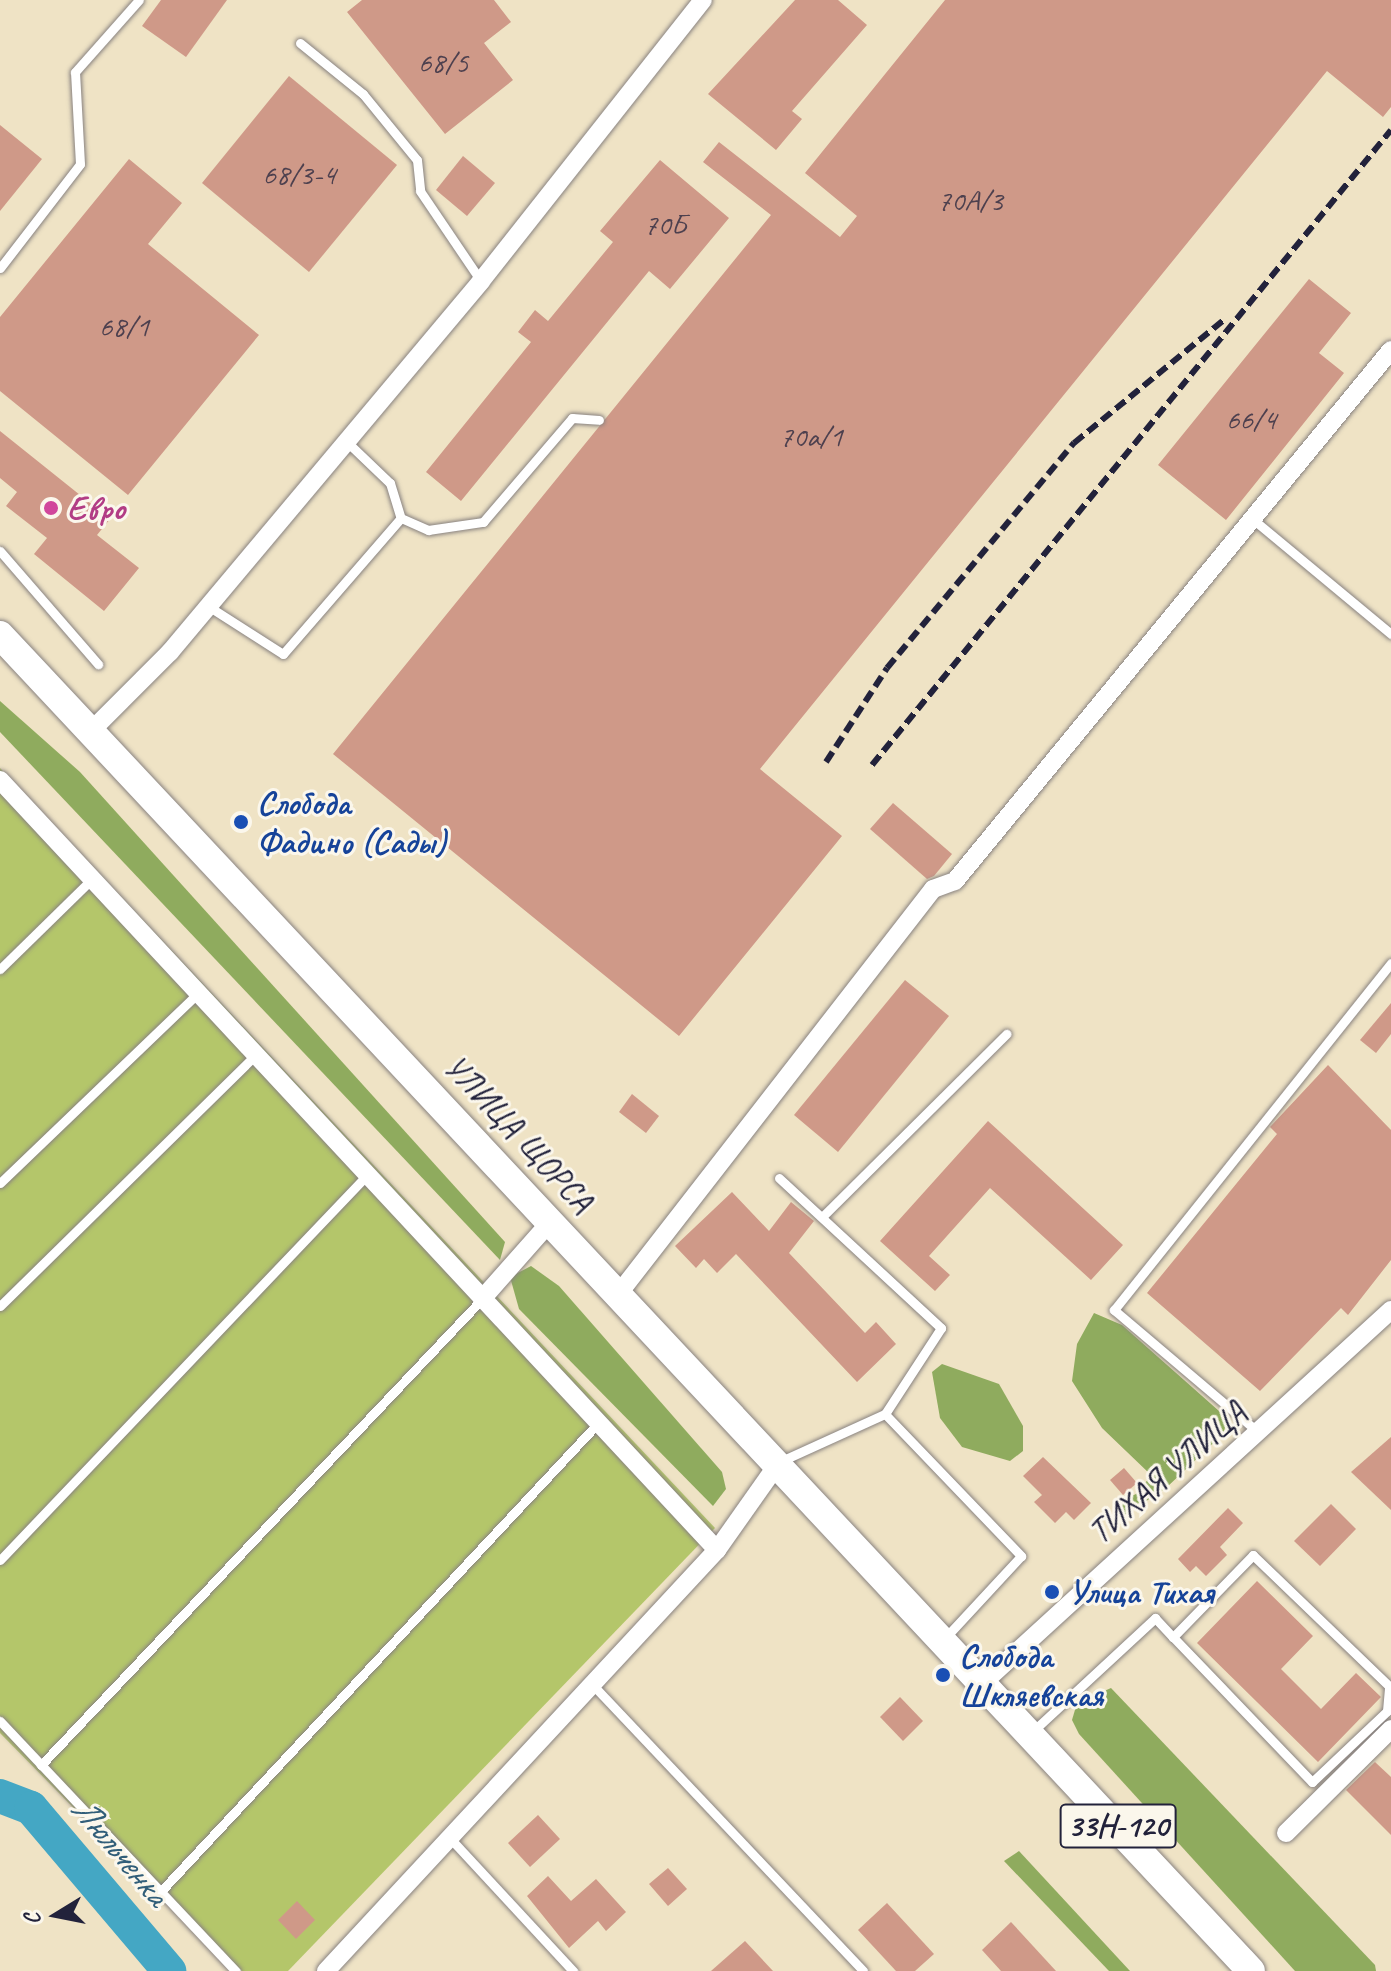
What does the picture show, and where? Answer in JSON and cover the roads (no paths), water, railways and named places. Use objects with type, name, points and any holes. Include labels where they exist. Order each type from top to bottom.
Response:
[{"type":"main road","name":"УЛИЦА ЩОРСА","points":[[0,635],[985,1681]]},
{"type":"main road","name":"33Н-120","points":[[985,1681],[1251,1971]]},
{"type":"street","points":[[91,731],[208,606],[481,281],[703,0]]},
{"type":"street","points":[[620,1292],[933,889],[955,881],[1255,521],[1391,350]]},
{"type":"street","points":[[0,780],[366,1176],[600,1420],[717,1550]]},
{"type":"street","points":[[482,1299],[552,1220]]},
{"type":"street","name":"ТИХАЯ УЛИЦА","points":[[985,1681],[1391,1310]]},
{"type":"street","points":[[326,1971],[717,1550],[779,1462]]},
{"type":"street","points":[[1286,1833],[1391,1729]]},
{"type":"lane","points":[[0,268],[80,164],[75,72],[139,0]]},
{"type":"lane","points":[[300,43],[363,94],[417,160],[420,191],[481,281]]},
{"type":"lane","points":[[346,441],[390,483],[401,518],[428,530],[483,522],[572,418],[599,420]]},
{"type":"lane","points":[[208,606],[283,654],[401,518]]},
{"type":"lane","points":[[1255,521],[1391,634]]},
{"type":"lane","points":[[0,551],[98,664]]},
{"type":"lane","points":[[0,969],[91,880]]},
{"type":"lane","points":[[1259,1433],[1114,1310],[1391,963]]},
{"type":"lane","points":[[0,1183],[197,994]]},
{"type":"lane","points":[[822,1217],[1006,1034]]},
{"type":"lane","points":[[2,1301],[255,1055]]},
{"type":"lane","points":[[0,1560],[366,1176]]},
{"type":"lane","points":[[779,1178],[941,1328],[885,1414],[779,1462]]},
{"type":"lane","points":[[41,1765],[482,1299]]},
{"type":"lane","points":[[885,1414],[1021,1556],[945,1638]]},
{"type":"lane","points":[[162,1890],[600,1420]]},
{"type":"lane","points":[[1032,1732],[1155,1618],[1173,1637],[1312,1782],[1387,1711],[1389,1686],[1253,1555],[1173,1637]]},
{"type":"lane","points":[[591,1683],[863,1971]]},
{"type":"lane","points":[[0,1721],[236,1971]]},
{"type":"lane","points":[[449,1837],[573,1971]]},
{"type":"waterway","name":"Люльченка","points":[[0,1796],[31,1808],[169,1971]]},
{"type":"railway","points":[[872,765],[1391,130]]},
{"type":"railway","points":[[826,762],[887,668],[1074,443],[1224,320]]},
{"type":"place","name":"Евро","points":[[51,508]]},
{"type":"place","name":"Слобода Фадино (Сады)","points":[[241,822]]},
{"type":"place","name":"Улица Тихая","points":[[1052,1592]]},
{"type":"place","name":"Слобода Шкляевская","points":[[943,1675]]}]
